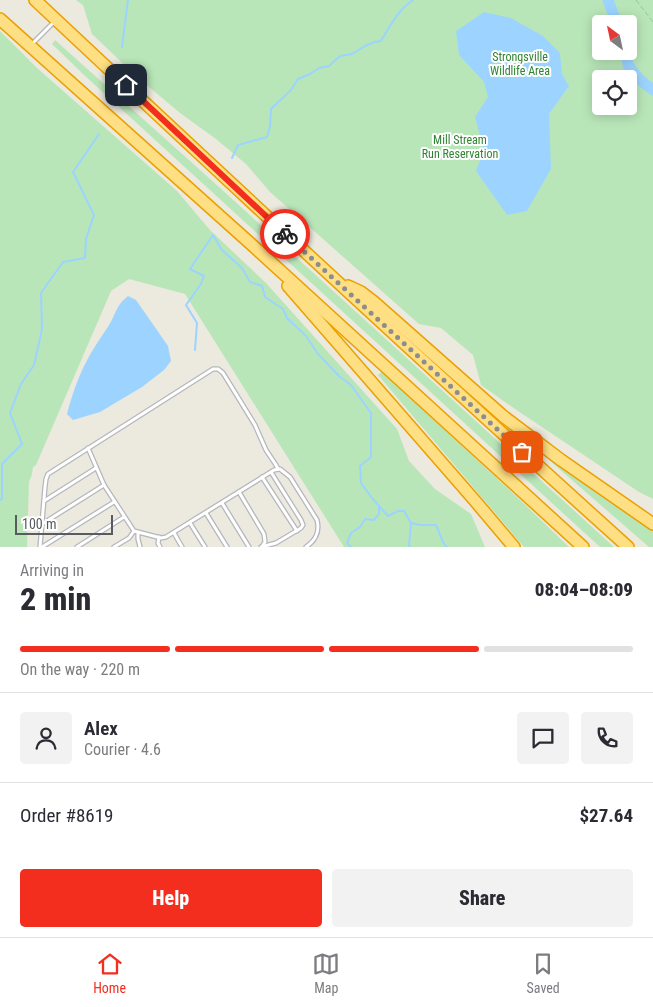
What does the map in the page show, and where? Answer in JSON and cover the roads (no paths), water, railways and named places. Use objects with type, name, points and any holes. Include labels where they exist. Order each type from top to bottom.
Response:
[{"type":"highway","points":[[35,0],[237,190],[628,547]]},
{"type":"highway","points":[[0,20],[251,244],[583,547]]},
{"type":"highway","points":[[251,244],[514,547]]},
{"type":"highway","points":[[336,280],[361,292],[374,302],[503,416],[561,460],[653,524]]},
{"type":"lane","points":[[29,46],[56,20]]},
{"type":"lane","points":[[41,547],[46,479],[48,474],[211,370],[216,369],[223,373],[255,425],[266,450],[278,470]]},
{"type":"lane","points":[[88,448],[104,486],[134,531],[159,537],[166,537],[174,533],[270,472],[280,469],[290,477],[317,520],[317,537],[306,547]]},
{"type":"lane","points":[[44,502],[96,468]]},
{"type":"lane","points":[[262,546],[276,543],[301,528],[302,525],[301,520],[270,472]]},
{"type":"lane","points":[[262,477],[297,530]]},
{"type":"lane","points":[[42,524],[104,486]]},
{"type":"lane","points":[[238,492],[264,534],[262,546]]},
{"type":"lane","points":[[41,547],[114,502]]},
{"type":"lane","points":[[222,503],[249,547]]},
{"type":"lane","points":[[206,513],[227,547]]},
{"type":"lane","points":[[77,547],[124,517]]},
{"type":"lane","points":[[190,523],[205,547]]},
{"type":"lane","points":[[114,547],[128,538],[134,531]]},
{"type":"lane","points":[[138,533],[140,547]]},
{"type":"lane","points":[[174,533],[182,547]]},
{"type":"lane","points":[[159,537],[158,543],[160,547]]},
{"type":"water","points":[[484,12],[511,18],[543,36],[560,53],[562,74],[569,86],[549,114],[551,169],[527,211],[507,215],[476,171],[484,150],[475,117],[488,97],[484,82],[459,55],[456,31]]},
{"type":"water","points":[[128,296],[136,300],[168,346],[171,361],[164,370],[142,387],[100,412],[73,420],[67,414],[82,370],[119,306]]},
{"type":"waterway","points":[[122,47],[128,0]]},
{"type":"waterway","points":[[232,158],[238,145],[267,137],[270,127],[271,109],[291,90],[298,79],[319,68],[329,66],[340,56],[352,54],[365,46],[381,41],[399,13],[413,0]]},
{"type":"waterway","points":[[608,0],[614,15]]},
{"type":"waterway","points":[[627,60],[628,65],[639,79],[653,90]]},
{"type":"waterway","points":[[0,500],[2,499],[2,464],[22,444],[10,413],[21,384],[34,365],[42,329],[41,293],[63,262],[85,258],[86,239],[94,215],[73,172],[99,134]]},
{"type":"waterway","points":[[195,350],[197,323],[186,305],[201,284],[204,276],[190,269],[213,235],[222,250],[242,268],[250,282],[262,286],[265,297],[283,309],[287,318],[306,336],[318,354],[340,377],[351,385],[371,413],[371,457],[360,466],[361,483],[372,498],[388,516],[398,511],[404,511],[411,523],[436,525],[447,547]]},
{"type":"waterway","points":[[351,547],[347,543],[351,533],[360,527],[365,519],[374,520],[379,514],[379,507]]},
{"type":"waterway","points":[[410,547],[411,523]]},
{"type":"park label","name":"Strongsville Wildlife Area","points":[[520,64]]},
{"type":"park label","name":"Mill Stream Run Reservation","points":[[460,147]]}]
